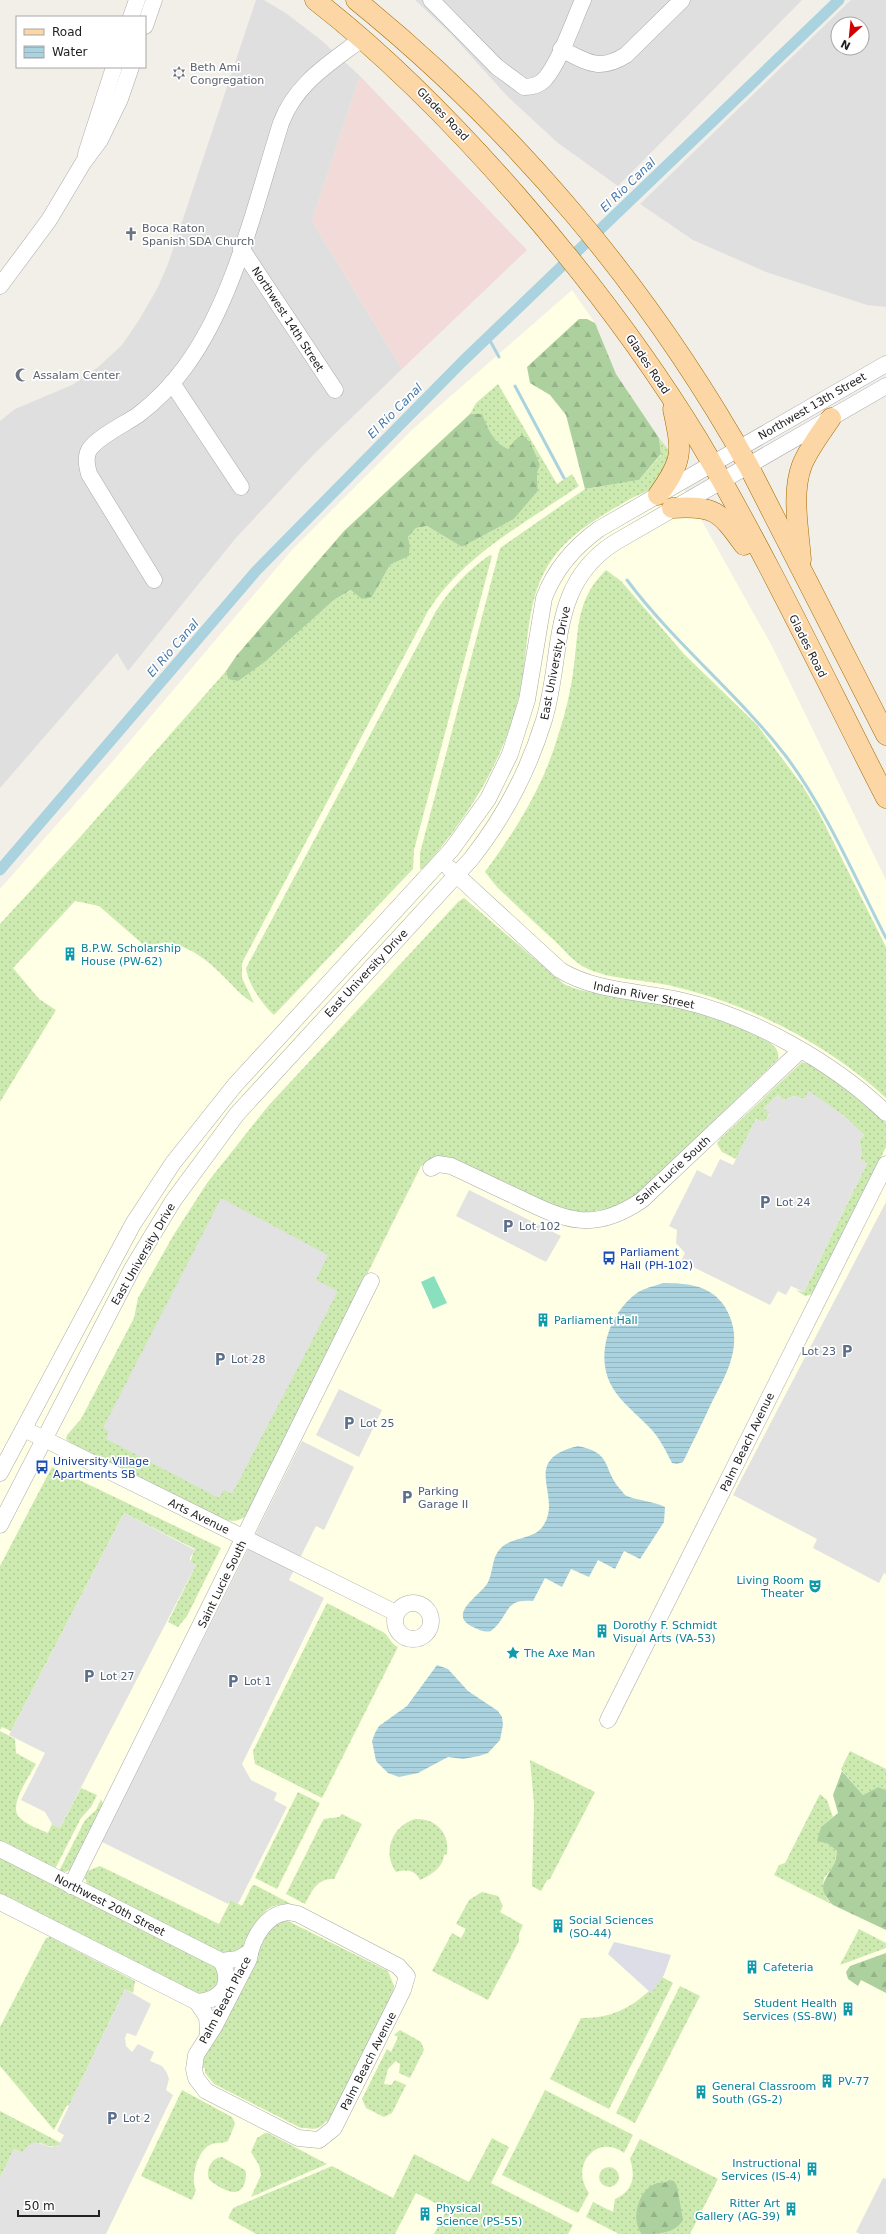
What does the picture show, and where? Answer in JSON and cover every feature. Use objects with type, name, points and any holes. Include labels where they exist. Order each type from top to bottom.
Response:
[{"type":"main road","name":"Glades Road","points":[[315,0],[363,38],[409,80],[474,147],[546,229],[600,295],[670,396],[711,464],[878,774],[886,798]]},
{"type":"main road","points":[[356,0],[428,62],[494,126],[568,207],[623,275],[685,364],[739,449],[886,735]]},
{"type":"main road","points":[[658,495],[675,470],[680,450],[670,396]]},
{"type":"main road","points":[[802,570],[796,500],[798,481],[802,465],[831,418]]},
{"type":"main road","points":[[672,508],[704,508],[722,517],[732,527],[784,598]]},
{"type":"street","points":[[131,16],[137,0]]},
{"type":"street","points":[[146,23],[154,0]]},
{"type":"street","points":[[431,0],[497,67],[515,82],[524,87],[534,87],[543,81],[561,49],[583,0]]},
{"type":"street","points":[[561,49],[590,64],[602,66],[616,62],[626,55],[682,0]]},
{"type":"street","points":[[154,580],[89,474],[86,462],[89,451],[96,442],[140,413],[172,383],[197,350],[221,306],[281,123],[291,102],[314,75],[363,38]]},
{"type":"street","points":[[83,163],[114,68]]},
{"type":"street","points":[[1,282],[49,220],[83,163],[100,140],[109,125],[131,68]]},
{"type":"street","name":"Northwest 14th Street","points":[[241,248],[335,390]]},
{"type":"street","name":"Northwest 13th Street","points":[[739,449],[886,364]]},
{"type":"street","points":[[172,383],[241,487]]},
{"type":"street","name":"Northwest 13th Street","points":[[749,467],[886,386]]},
{"type":"street","name":"East University Drive","points":[[0,1473],[133,1224],[173,1163],[235,1085],[442,862],[472,823],[488,799],[510,754],[527,700],[541,610],[549,583],[569,555],[581,542],[658,495],[739,449]]},
{"type":"street","name":"East University Drive","points":[[0,1525],[132,1269],[150,1237],[195,1170],[257,1092],[457,875],[493,831],[509,806],[531,757],[551,695],[562,618],[576,580],[586,565],[599,552],[672,508],[749,467]]},
{"type":"street","name":"Indian River Street","points":[[442,862],[560,970],[573,978],[597,986],[684,1001],[721,1013],[760,1029],[801,1050],[845,1078],[886,1113]]},
{"type":"street","name":"Saint Lucie South","points":[[431,1168],[438,1164],[452,1166],[562,1217],[583,1221],[613,1216],[642,1200],[801,1050]]},
{"type":"street","name":"Palm Beach Avenue","points":[[608,1720],[886,1164]]},
{"type":"street","name":"Saint Lucie South","points":[[71,1886],[371,1281]]},
{"type":"street","name":"Arts Avenue","points":[[24,1429],[396,1613]]},
{"type":"street","name":"Northwest 20th Street","points":[[0,1849],[221,1961]]},
{"type":"street","points":[[0,1902],[197,2002],[206,2017],[208,2033]]},
{"type":"street","name":"Palm Beach Place","points":[[319,2140],[298,2138],[206,2091],[200,2085],[194,2069],[196,2055],[208,2033],[214,2027],[246,1966],[250,1952],[264,1923],[278,1913],[288,1912],[298,1914],[398,1966],[407,1976]]},
{"type":"street","points":[[197,2002],[215,1999],[223,1989],[226,1983],[226,1969],[221,1961],[238,1960],[250,1952]]},
{"type":"street","name":"Palm Beach Avenue","points":[[319,2140],[331,2133],[334,2128],[403,1990],[407,1976]]},
{"type":"shaded area","points":[[256,0],[264,0],[287,14],[321,40],[360,76],[312,221],[402,369],[314,454],[235,539],[128,671],[117,653],[0,788],[0,421],[15,409],[72,385],[97,368],[122,345],[139,320],[157,289],[168,264]]},
{"type":"shaded area","points":[[415,0],[802,0],[618,186],[558,143],[507,96],[452,35]]},
{"type":"shaded area","points":[[851,0],[886,0],[886,307],[867,305],[766,272],[693,240],[640,204],[830,20],[830,56],[870,56],[870,16],[834,16]]},
{"type":"shaded area","points":[[360,76],[527,250],[402,369],[312,221]]},
{"type":"shaded area","points":[[572,290],[595,323],[616,374],[659,438],[668,460],[773,648],[886,880],[886,2234],[0,2234],[0,889],[119,754],[291,551],[413,429]]},
{"type":"shaded area","name":"Lot 24","points":[[809,1091],[843,1115],[864,1135],[859,1140],[862,1152],[860,1159],[867,1163],[804,1292],[791,1286],[786,1295],[778,1291],[770,1305],[681,1261],[685,1253],[676,1243],[677,1230],[669,1226],[697,1170],[711,1177],[720,1159],[733,1165],[756,1119],[764,1122],[770,1114],[764,1108],[778,1095],[783,1100],[794,1096],[805,1099]]},
{"type":"shaded area","name":"Lot 102","points":[[469,1190],[561,1236],[546,1262],[456,1216]]},
{"type":"shaded area","name":"Lot 28","points":[[221,1198],[328,1255],[316,1280],[338,1291],[232,1494],[224,1490],[219,1498],[106,1439],[109,1431],[103,1428]]},
{"type":"shaded area","name":"Lot 23","points":[[886,1202],[886,1574],[884,1573],[879,1583],[813,1548],[817,1539],[733,1495]]},
{"type":"shaded area","name":"Lot 25","points":[[339,1389],[382,1410],[359,1457],[316,1435]]},
{"type":"shaded area","name":"Lot 1","points":[[302,1441],[354,1467],[324,1530],[316,1526],[289,1580],[324,1598],[242,1764],[251,1780],[277,1793],[274,1800],[287,1807],[238,1904],[231,1900],[228,1904],[102,1842]]},
{"type":"shaded area","name":"Lot 27","points":[[124,1513],[195,1550],[190,1558],[190,1562],[196,1565],[60,1828],[52,1824],[45,1812],[21,1800],[45,1753],[9,1735]]},
{"type":"shaded area","points":[[614,1942],[671,1955],[664,1975],[651,1993],[608,1954]]},
{"type":"shaded area","name":"Lot 2","points":[[125,1989],[151,2004],[136,2036],[127,2033],[125,2038],[126,2046],[132,2052],[138,2044],[154,2052],[150,2061],[162,2066],[167,2073],[169,2079],[166,2090],[173,2095],[106,2234],[0,2234],[0,2178],[14,2149],[22,2153],[27,2146],[35,2142],[51,2147],[59,2145],[64,2135],[57,2131]]},
{"type":"shaded area","points":[[883,2178],[886,2179],[886,2234],[860,2234],[856,2232]]},
{"type":"green space","points":[[579,319],[587,319],[595,323],[616,374],[659,438],[661,454],[639,480],[585,489],[566,415],[550,395],[530,383],[527,367]]},
{"type":"green space","points":[[498,384],[557,484],[572,474],[579,486],[517,527],[477,557],[459,573],[428,611],[242,963],[242,978],[254,1003],[247,999],[209,963],[194,952],[169,943],[145,946],[99,906],[75,901],[13,968],[39,999],[56,1010],[0,1102],[0,924],[81,836],[226,671],[228,679],[266,661],[334,600],[352,590],[372,597],[390,565],[409,556],[410,545],[408,537],[416,528],[427,526],[462,547],[514,519],[538,491],[537,473],[540,465],[514,441],[508,449],[498,443],[486,425],[482,415],[470,414],[476,403]]},
{"type":"green space","points":[[470,414],[482,414],[495,439],[498,443],[508,449],[514,441],[522,435],[530,442],[540,465],[537,473],[538,491],[514,519],[462,547],[427,526],[416,528],[408,537],[410,545],[409,556],[390,565],[372,597],[362,599],[351,590],[334,600],[266,661],[238,681],[228,679],[226,671],[237,655],[344,531]]},
{"type":"green space","points":[[659,438],[673,455],[656,484],[648,491],[630,499],[584,528],[564,545],[547,567],[535,596],[531,612],[520,691],[505,740],[495,764],[470,808],[455,829],[423,869],[420,869],[420,853],[500,548],[585,489],[639,480],[661,455]]},
{"type":"green space","points":[[490,555],[492,556],[414,850],[413,869],[274,1015],[256,993],[247,974],[246,968],[436,611],[460,580]]},
{"type":"green space","points":[[606,570],[621,581],[684,654],[757,725],[802,785],[819,813],[886,947],[886,1098],[864,1079],[815,1044],[761,1016],[733,1004],[676,987],[606,975],[580,965],[497,887],[485,872],[527,809],[544,775],[563,721],[573,675],[578,626],[584,603],[596,581]]},
{"type":"green space","points":[[464,898],[564,984],[572,988],[590,992],[636,998],[704,1015],[737,1027],[769,1042],[776,1049],[778,1059],[639,1193],[619,1206],[584,1213],[555,1208],[447,1157],[426,1162],[421,1166],[247,1515],[241,1519],[234,1521],[224,1520],[69,1442],[66,1439],[67,1435],[81,1419],[134,1318],[138,1298],[173,1236],[207,1183],[269,1105],[459,901]]},
{"type":"green space","points":[[802,1062],[812,1065],[835,1079],[858,1097],[886,1123],[886,1147],[815,1291],[810,1295],[805,1296],[796,1290],[804,1292],[867,1163],[860,1159],[862,1152],[859,1140],[864,1135],[843,1115],[809,1092],[805,1099],[794,1096],[783,1100],[778,1095],[764,1108],[770,1113],[764,1122],[756,1119],[736,1159],[722,1152],[717,1144],[720,1139]]},
{"type":"green space","points":[[434,1276],[447,1303],[433,1309],[421,1282]]},
{"type":"green space","points":[[52,1467],[221,1548],[187,1616],[178,1627],[168,1622],[196,1565],[190,1562],[195,1549],[124,1513],[11,1731],[2,1727],[0,1730],[0,1566]]},
{"type":"green space","points":[[327,1603],[383,1632],[393,1644],[398,1647],[322,1798],[255,1764],[253,1751]]},
{"type":"green space","points":[[0,1731],[15,1739],[16,1753],[36,1764],[20,1792],[16,1807],[20,1818],[26,1823],[48,1833],[52,1824],[60,1828],[81,1788],[97,1795],[91,1807],[81,1818],[55,1869],[0,1841]]},
{"type":"green space","points":[[850,1751],[886,1769],[886,1790],[878,1787],[863,1795],[841,1769]]},
{"type":"green space","points":[[530,1760],[595,1792],[550,1879],[547,1880],[541,1891],[532,1886],[534,1804]]},
{"type":"green space","points":[[842,1771],[863,1795],[878,1787],[886,1790],[886,1930],[833,1905],[823,1889],[823,1885],[835,1863],[837,1851],[828,1844],[817,1841],[821,1827],[838,1813],[833,1795]]},
{"type":"green space","points":[[298,1792],[320,1803],[277,1889],[255,1878]]},
{"type":"green space","points":[[820,1794],[827,1800],[833,1817],[821,1827],[818,1841],[828,1844],[837,1851],[834,1866],[824,1878],[823,1887],[826,1898],[833,1905],[774,1875],[779,1865],[785,1863]]},
{"type":"green space","points":[[101,1799],[103,1804],[73,1868],[66,1872],[59,1871],[85,1820],[96,1810]]},
{"type":"green space","points":[[342,1814],[362,1824],[334,1879],[328,1879],[319,1883],[305,1904],[286,1894],[324,1819],[339,1817]]},
{"type":"green space","points":[[415,1819],[429,1821],[440,1828],[444,1833],[447,1846],[447,1854],[444,1855],[439,1867],[428,1876],[420,1880],[416,1874],[410,1871],[396,1872],[390,1856],[390,1848],[395,1834],[400,1827]]},
{"type":"green space","points":[[0,1857],[216,1967],[219,1972],[217,1988],[200,1995],[0,1894]]},
{"type":"green space","points":[[100,1866],[219,1924],[231,1900],[242,1906],[252,1886],[255,1885],[297,1907],[283,1905],[272,1907],[265,1912],[260,1919],[247,1944],[238,1951],[225,1955],[87,1884],[85,1878],[87,1871]]},
{"type":"green space","points":[[482,1892],[498,1896],[503,1906],[500,1912],[523,1925],[519,1934],[519,1941],[488,2000],[432,1971],[452,1933],[461,1938],[466,1929],[456,1924],[469,1900]]},
{"type":"green space","points":[[284,1919],[388,1971],[394,1986],[393,1995],[329,2123],[326,2121],[320,2127],[314,2129],[301,2128],[214,2084],[205,2073],[205,2068],[201,2068],[202,2061],[271,1925]]},
{"type":"green space","points":[[859,1929],[886,1943],[886,1948],[840,1965]]},
{"type":"green space","points":[[50,1937],[135,1981],[133,1993],[125,1989],[69,2106],[67,2105],[54,2130],[0,2066],[0,2027],[46,1938]]},
{"type":"green space","points":[[886,1953],[886,1993],[861,1980],[858,1986],[848,1979],[846,1972],[850,1966]]},
{"type":"green space","points":[[662,1977],[673,1983],[609,2109],[550,2079],[581,2018],[609,2015],[626,2008],[649,1991],[651,1993]]},
{"type":"green space","points":[[680,1986],[700,1996],[635,2123],[616,2113]]},
{"type":"green space","points":[[400,2030],[421,2042],[424,2050],[410,2078],[399,2073],[400,2064],[396,2061],[388,2069],[384,2084],[391,2085],[395,2080],[406,2085],[392,2113],[384,2117],[366,2108],[362,2099],[387,2049],[391,2052],[398,2037],[394,2035]]},
{"type":"green space","points":[[182,2090],[232,2117],[235,2124],[228,2141],[212,2144],[205,2148],[201,2153],[194,2173],[194,2185],[196,2190],[192,2200],[141,2176]]},
{"type":"green space","points":[[545,2090],[633,2135],[624,2153],[614,2148],[604,2147],[589,2155],[584,2163],[582,2173],[584,2183],[589,2193],[578,2213],[502,2175]]},
{"type":"green space","points":[[0,2111],[61,2143],[53,2146],[48,2146],[41,2143],[33,2144],[22,2153],[14,2149],[0,2178]]},
{"type":"green space","points":[[265,2133],[268,2133],[327,2164],[251,2197],[261,2175],[259,2165],[251,2152],[257,2138]]},
{"type":"green space","points":[[492,2138],[509,2147],[491,2183],[573,2225],[568,2234],[434,2234],[447,2209],[416,2193],[395,2234],[256,2234],[228,2218],[233,2208],[332,2166],[393,2198],[414,2154],[469,2182]]},
{"type":"green space","points":[[640,2139],[718,2179],[690,2234],[619,2234],[586,2217],[593,2202],[613,2212],[615,2199],[626,2192],[632,2183],[633,2172],[630,2159]]},
{"type":"green space","points":[[222,2157],[245,2170],[246,2177],[243,2187],[237,2192],[231,2192],[224,2189],[209,2179],[208,2171],[210,2165],[215,2159]]},
{"type":"green space","points":[[609,2167],[616,2170],[619,2177],[616,2184],[609,2187],[602,2184],[599,2177],[602,2170]]},
{"type":"green space","points":[[669,2180],[674,2181],[677,2186],[683,2220],[680,2225],[670,2231],[642,2234],[638,2228],[636,2213],[641,2198],[650,2186]]},
{"type":"water","points":[[663,1283],[689,1285],[706,1290],[713,1294],[725,1307],[731,1320],[734,1333],[732,1357],[723,1381],[683,1462],[677,1464],[672,1463],[660,1441],[651,1429],[626,1405],[614,1390],[608,1377],[605,1364],[607,1337],[619,1312],[627,1302],[640,1291]]},
{"type":"water","points":[[578,1446],[589,1449],[602,1457],[614,1481],[623,1493],[636,1499],[656,1503],[665,1507],[664,1522],[640,1559],[624,1551],[615,1569],[598,1560],[589,1577],[571,1569],[562,1587],[545,1578],[533,1601],[516,1602],[508,1609],[491,1631],[483,1631],[471,1626],[465,1621],[463,1616],[464,1610],[487,1584],[498,1552],[511,1541],[534,1534],[543,1526],[548,1515],[549,1503],[546,1470],[550,1460],[560,1452]]},
{"type":"water","points":[[437,1665],[448,1669],[468,1691],[498,1711],[502,1717],[503,1725],[500,1740],[488,1753],[479,1756],[463,1759],[448,1757],[418,1773],[399,1777],[388,1773],[376,1761],[372,1741],[375,1733],[379,1726],[407,1706]]},
{"type":"waterway","name":"El Rio Canal","points":[[0,870],[256,571],[462,362],[839,0]]},
{"type":"waterway","points":[[488,337],[499,357]]},
{"type":"waterway","points":[[515,386],[564,478]]},
{"type":"waterway","points":[[627,580],[645,603],[685,647],[747,710],[785,755],[800,776],[827,821],[886,938]]},
{"type":"place","name":"Beth Ami Congregation","points":[[179,73]]},
{"type":"place","name":"Boca Raton Spanish SDA Church","points":[[131,234]]},
{"type":"place","name":"Assalam Center","points":[[22,375]]},
{"type":"place","name":"B.P.W. Scholarship House (PW-62)","points":[[70,954]]},
{"type":"place","name":"Lot 24","points":[[765,1202]]},
{"type":"place","name":"Lot 102","points":[[508,1226]]},
{"type":"place","name":"Parliament Hall (PH-102)","points":[[609,1258]]},
{"type":"place","name":"Parliament Hall","points":[[543,1320]]},
{"type":"place","name":"Lot 23","points":[[847,1351]]},
{"type":"place","name":"Lot 28","points":[[220,1359]]},
{"type":"place","name":"Lot 25","points":[[349,1423]]},
{"type":"place","name":"University Village Apartments SB","points":[[42,1467]]},
{"type":"place","name":"Parking Garage II","points":[[407,1497]]},
{"type":"place","name":"Living Room Theater","points":[[815,1586]]},
{"type":"place","name":"Dorothy F. Schmidt Visual Arts (VA-53)","points":[[602,1631]]},
{"type":"place","name":"The Axe Man","points":[[513,1653]]},
{"type":"place","name":"Lot 27","points":[[89,1676]]},
{"type":"place","name":"Lot 1","points":[[233,1681]]},
{"type":"place","name":"Social Sciences (SO-44)","points":[[558,1926]]},
{"type":"place","name":"Cafeteria","points":[[752,1967]]},
{"type":"place","name":"Student Health Services (SS-8W)","points":[[848,2009]]},
{"type":"place","name":"PV-77","points":[[827,2081]]},
{"type":"place","name":"General Classroom South (GS-2)","points":[[701,2092]]},
{"type":"place","name":"Lot 2","points":[[112,2118]]},
{"type":"place","name":"Instructional Services (IS-4)","points":[[812,2169]]},
{"type":"place","name":"Ritter Art Gallery (AG-39)","points":[[791,2209]]},
{"type":"place","name":"Physical Science (PS-55)","points":[[425,2214]]}]
